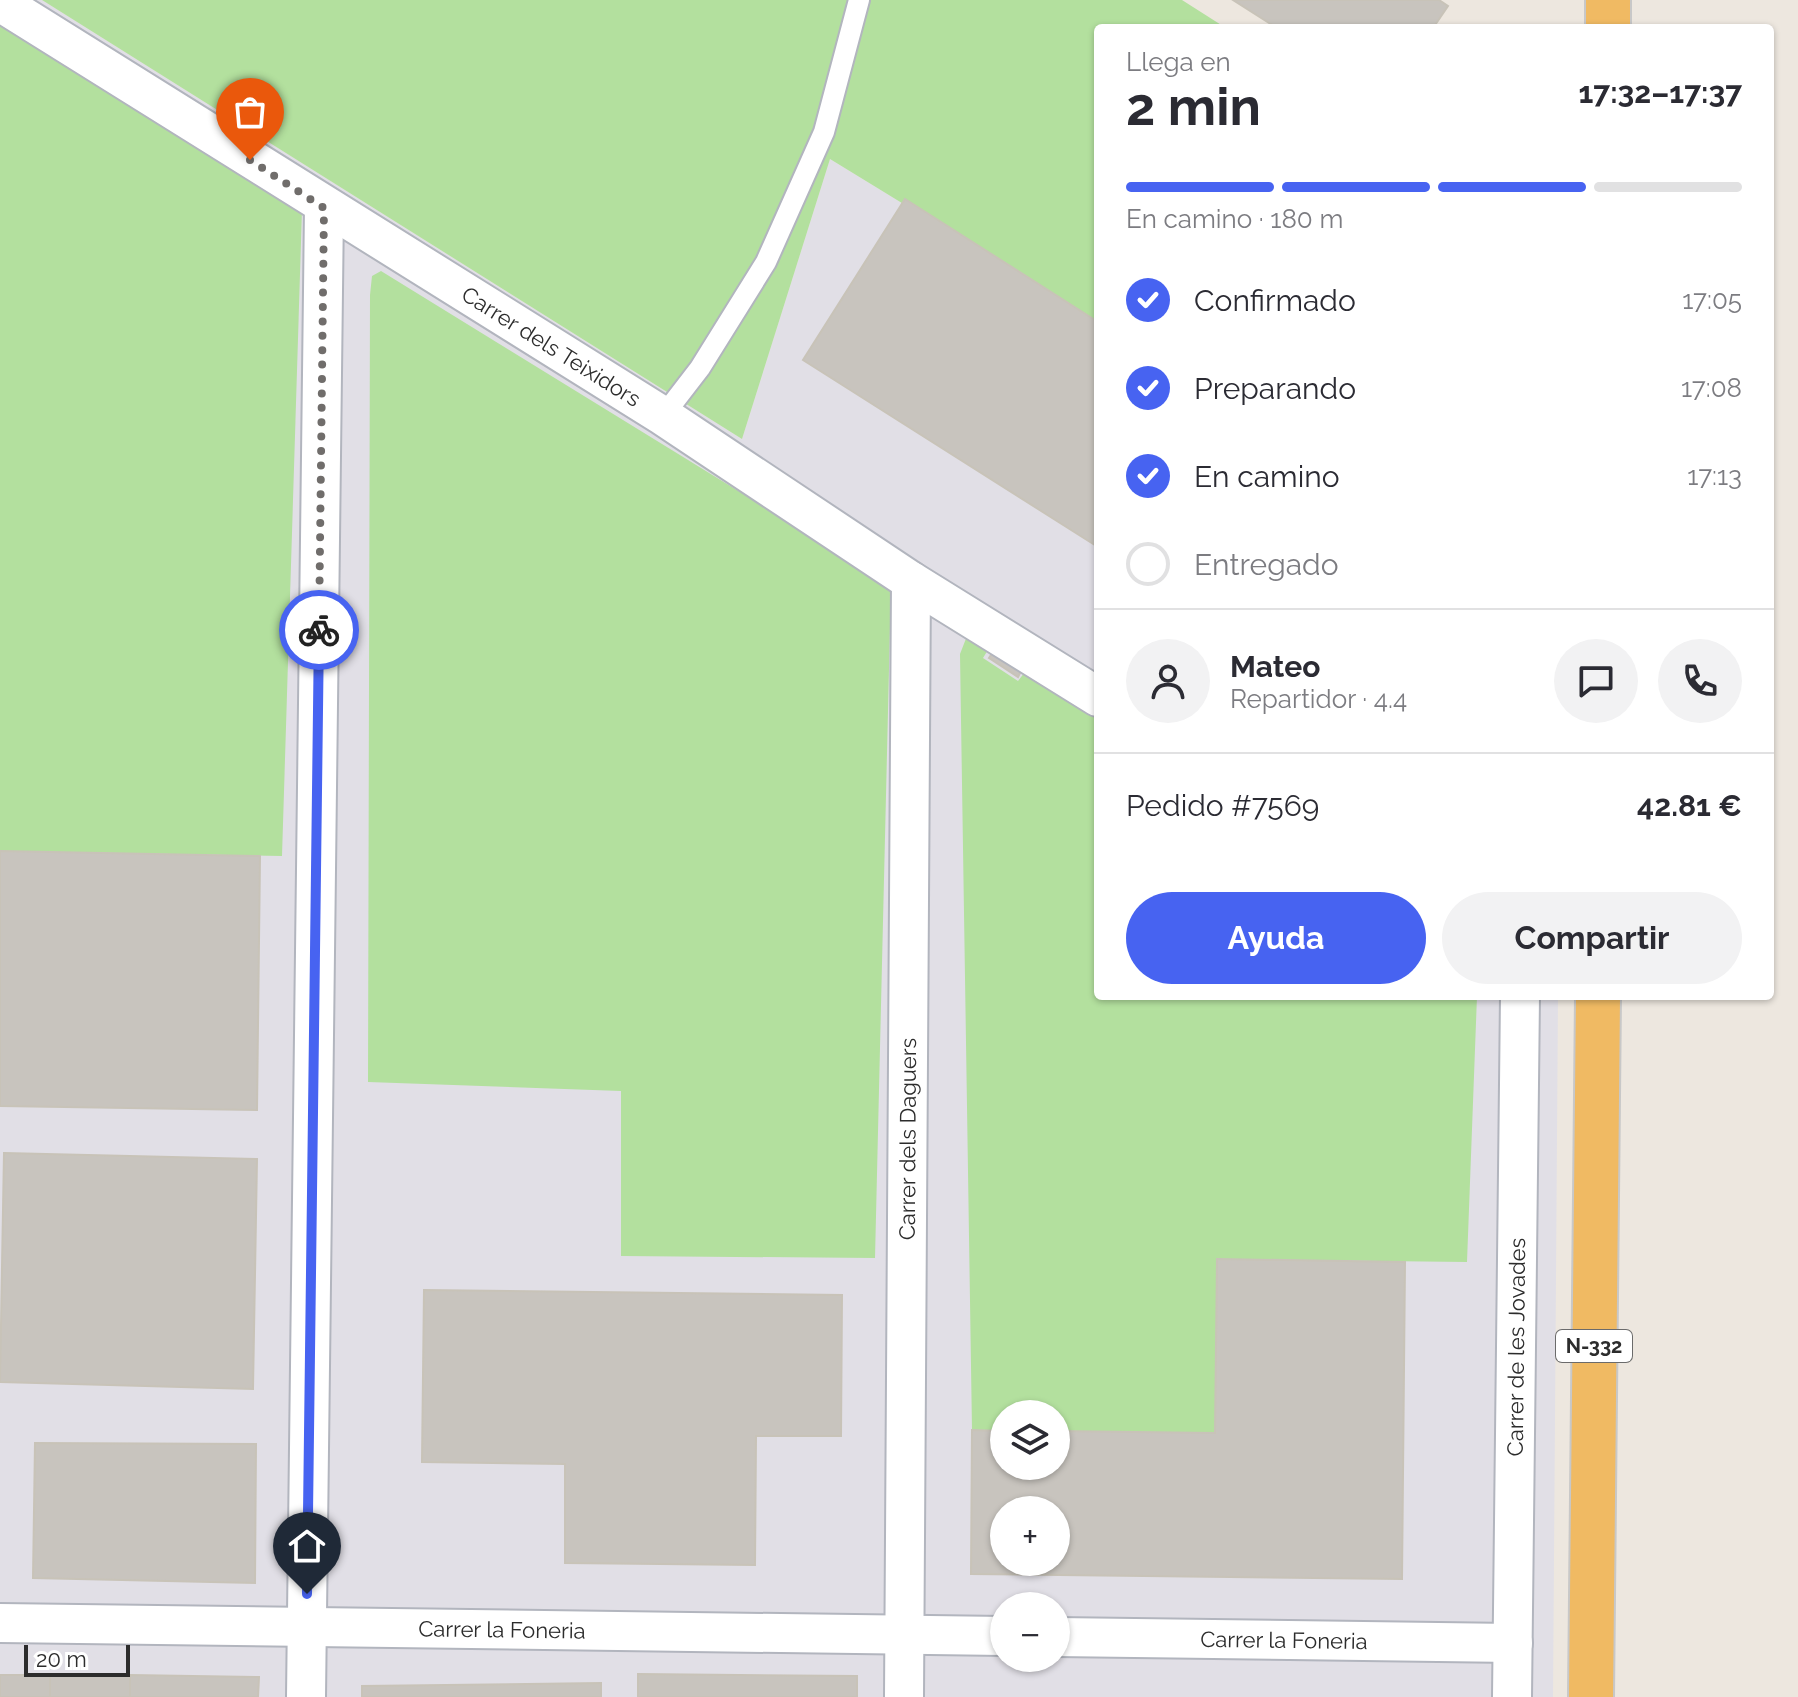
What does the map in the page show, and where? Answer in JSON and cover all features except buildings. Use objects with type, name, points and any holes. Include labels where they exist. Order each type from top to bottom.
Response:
[{"type":"highway","points":[[1608,0],[1608,24]]},
{"type":"highway","name":"N-332","points":[[1591,1697],[1598,1000]]},
{"type":"street","name":"Carrer dels Teixidors","points":[[0,2],[324,208],[663,416],[911,581],[1094,695]]},
{"type":"street","points":[[306,1697],[324,208]]},
{"type":"street","name":"Carrer dels Daguers","points":[[904,1697],[911,581]]},
{"type":"street","name":"Carrer de les Jovades","points":[[1512,1697],[1520,1000]]},
{"type":"street","name":"Carrer la Foneria","points":[[0,1623],[990,1636]]},
{"type":"street","name":"Carrer la Foneria","points":[[1070,1637],[1513,1643]]},
{"type":"lane","points":[[663,416],[700,368],[766,262],[824,132],[859,0]]},
{"type":"shaded area","points":[[0,0],[42,0],[742,439],[830,159],[1094,321],[1094,1000],[1558,1000],[1553,1697],[0,1697]]},
{"type":"green space","points":[[42,0],[1182,0],[1220,24],[1094,24],[1094,321],[830,159],[742,439]]},
{"type":"green space","points":[[0,19],[302,209],[282,856],[0,851]]},
{"type":"green space","points":[[381,271],[891,585],[875,1258],[621,1256],[621,1091],[368,1082],[370,295],[372,276]]},
{"type":"green space","points":[[967,636],[991,645],[983,658],[1018,681],[1028,668],[1094,710],[1094,1000],[1477,1000],[1467,1262],[1217,1259],[1215,1433],[1070,1431],[1070,1400],[990,1400],[990,1431],[972,1430],[960,654]]},
{"type":"way so far","points":[[250,160],[324,208],[319,630]]},
{"type":"route","points":[[307,1594],[319,630]]}]
